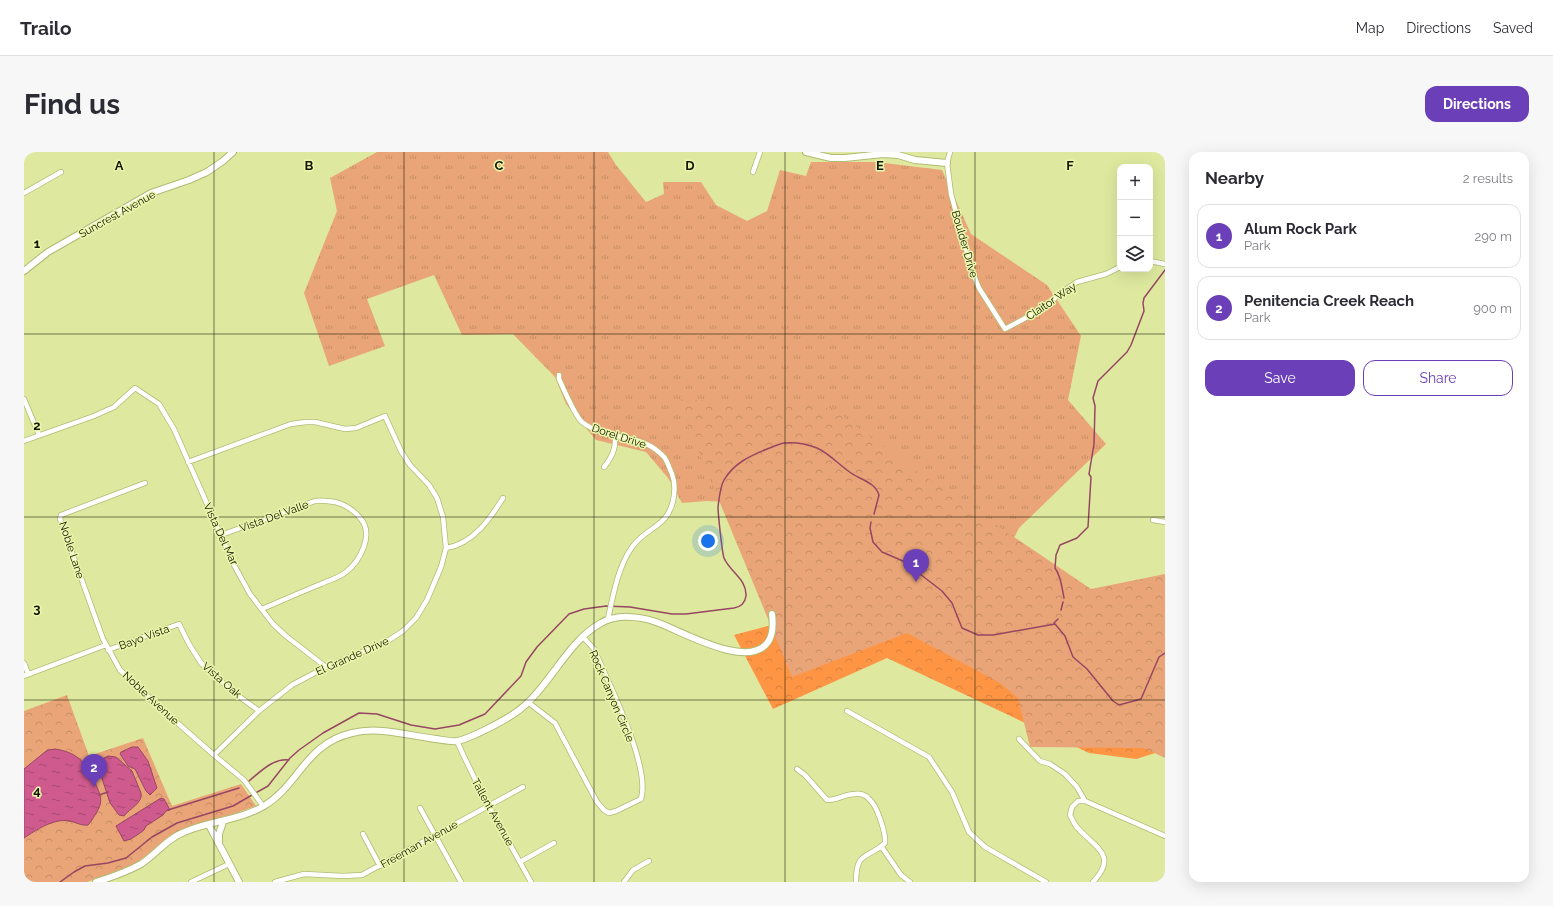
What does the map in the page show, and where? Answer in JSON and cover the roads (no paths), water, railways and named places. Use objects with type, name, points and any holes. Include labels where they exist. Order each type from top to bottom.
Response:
[{"type":"street","name":"Suncrest Avenue","points":[[24,271],[48,252],[144,197],[207,172],[233,152]]},
{"type":"street","points":[[753,172],[760,152]]},
{"type":"street","points":[[806,152],[831,158],[883,154],[922,161],[947,163]]},
{"type":"street","name":"Boulder Drive","points":[[950,152],[947,163],[951,194],[972,271],[979,288],[1005,329]]},
{"type":"street","points":[[24,193],[61,172]]},
{"type":"street","points":[[1153,262],[1165,264]]},
{"type":"street","name":"Claitor Way","points":[[1005,329],[1044,308],[1059,294],[1077,282],[1117,269]]},
{"type":"street","name":"Dorel Drive","points":[[559,375],[559,379],[580,421],[593,430],[637,440],[652,447],[666,459],[674,479],[674,494],[671,510],[664,521],[647,532],[632,546],[622,564],[608,619]]},
{"type":"street","name":"Vista Del Mar","points":[[39,436],[114,407],[135,388],[158,404],[174,429],[221,535],[250,594],[273,624],[326,667]]},
{"type":"street","points":[[24,399],[39,436],[24,441]]},
{"type":"street","name":"El Grande Drive","points":[[188,462],[291,424],[315,422],[345,429],[356,428],[386,416],[401,451],[410,465],[429,485],[437,498],[443,517],[446,548],[427,600],[416,618],[403,631],[386,642],[326,667],[292,685],[259,712],[214,755]]},
{"type":"street","points":[[604,467],[612,458],[616,446],[615,436]]},
{"type":"street","name":"Noble Lane","points":[[107,648],[60,519],[61,515],[145,483]]},
{"type":"street","points":[[446,548],[455,546],[477,532],[492,516],[503,498]]},
{"type":"street","name":"Vista Del Valle","points":[[221,535],[315,501],[331,500],[341,503],[351,508],[362,520],[366,528],[365,544],[357,560],[345,573],[262,609]]},
{"type":"street","points":[[1153,520],[1165,522]]},
{"type":"street","points":[[96,882],[142,864],[179,834],[223,822],[263,806],[282,790],[311,756],[324,745],[343,735],[376,730],[417,737],[456,741],[483,730],[515,714],[529,703],[583,637],[594,626],[608,619],[626,617],[654,621],[712,646],[731,652],[754,651],[769,641],[772,629],[772,614]]},
{"type":"street","name":"Bayo Vista","points":[[107,648],[179,624]]},
{"type":"street","name":"Vista Oak","points":[[179,624],[201,663],[233,692],[259,712]]},
{"type":"street","name":"Rock Canyon Circle","points":[[529,703],[555,723],[597,802],[604,810],[609,813],[616,811],[641,799],[642,786],[633,740],[594,649],[583,637]]},
{"type":"street","points":[[24,663],[26,675],[107,648]]},
{"type":"street","name":"Noble Avenue","points":[[107,648],[120,670],[149,698],[244,780],[253,790],[263,806]]},
{"type":"street","points":[[848,711],[929,758],[952,792],[969,832],[973,837],[985,847],[1046,882]]},
{"type":"street","points":[[1019,739],[1040,761],[1050,764],[1066,774],[1077,787],[1085,801]]},
{"type":"street","name":"Tallent Avenue","points":[[456,741],[488,806],[531,882]]},
{"type":"street","points":[[797,769],[805,775],[827,800],[835,800],[854,794],[865,795],[871,800],[885,836],[885,843],[864,855],[861,859],[858,866],[856,882]]},
{"type":"street","name":"Freeman Avenue","points":[[276,882],[304,874],[343,876],[362,875],[523,787]]},
{"type":"street","points":[[1093,882],[1099,876],[1105,864],[1103,853],[1097,845],[1076,826],[1070,815],[1074,804],[1078,801],[1085,801],[1165,836]]},
{"type":"street","points":[[420,808],[461,882]]},
{"type":"street","points":[[219,846],[219,834],[223,822]]},
{"type":"street","points":[[209,825],[239,882]]},
{"type":"street","points":[[363,834],[380,866]]},
{"type":"street","points":[[520,862],[554,843]]},
{"type":"street","points":[[881,846],[901,875],[910,882]]},
{"type":"street","points":[[624,882],[633,870],[649,861]]},
{"type":"street","points":[[191,882],[229,864]]},
{"type":"water","points":[[132,747],[138,747],[148,761],[157,788],[150,795],[146,791],[135,769],[128,766],[120,754],[121,752]]},
{"type":"water","points":[[55,749],[74,755],[84,763],[98,790],[101,801],[100,805],[88,825],[69,821],[57,821],[45,825],[24,838],[24,769],[48,750]]},
{"type":"water","points":[[108,756],[116,757],[132,771],[141,793],[138,803],[124,816],[119,815],[110,803],[98,766],[98,761]]},
{"type":"water","points":[[161,798],[164,799],[170,810],[166,811],[163,815],[146,826],[140,833],[131,839],[124,841],[116,826]]},
{"type":"waterway","points":[[1064,598],[1060,578],[1055,568],[1056,555],[1060,545],[1077,538],[1088,527],[1091,477],[1089,474],[1094,444],[1095,406],[1093,398],[1098,381],[1127,352],[1144,311],[1144,298],[1165,270]]},
{"type":"waterway","points":[[60,882],[85,866],[108,863],[126,858],[152,837],[177,823],[233,806],[268,786],[290,758],[299,750],[323,733],[359,713],[377,714],[411,725],[435,729],[459,725],[485,714],[521,676],[526,662],[537,647],[569,614],[584,609],[606,606],[630,607],[672,614],[686,614],[740,606],[746,596],[746,590],[741,580],[724,558],[718,507],[722,486],[728,474],[743,461],[755,454],[784,443],[809,445],[817,448],[826,453],[851,473],[874,487],[879,495],[874,514]]},
{"type":"waterway","points":[[871,522],[870,528],[873,542],[882,552],[903,561],[942,591],[952,603],[962,628],[978,635],[993,635],[1055,624],[1065,636],[1073,657],[1087,669],[1113,701],[1119,705],[1141,699],[1159,657],[1165,653]]},
{"type":"waterway","points":[[1061,610],[1063,602]]},
{"type":"waterway","points":[[1054,623],[1058,619]]},
{"type":"waterway","points":[[249,781],[272,763],[289,760]]},
{"type":"waterway","points":[[168,810],[239,788]]},
{"type":"waterway","points":[[99,795],[108,792]]},
{"type":"place","name":"Alum Rock Park","points":[[916,582]]},
{"type":"place","name":"Penitencia Creek Reach","points":[[94,787]]}]
